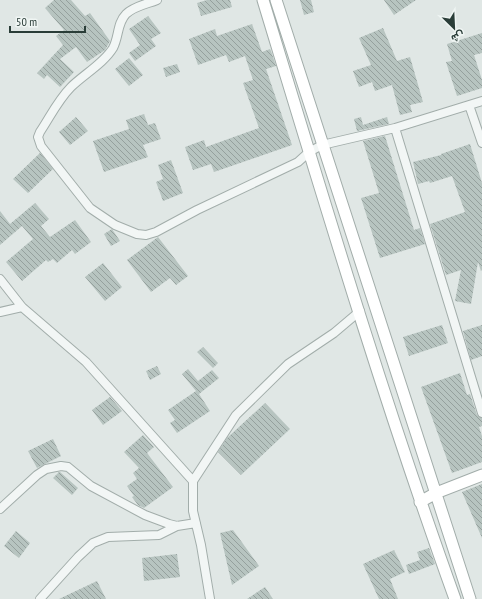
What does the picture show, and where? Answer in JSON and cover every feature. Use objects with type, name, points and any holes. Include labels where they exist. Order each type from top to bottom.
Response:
[{"type":"main road","points":[[263,0],[309,152],[420,502],[455,599]]},
{"type":"main road","points":[[276,0],[322,146],[470,599]]},
{"type":"main road","points":[[360,311],[374,304]]},
{"type":"main road","points":[[420,502],[436,493],[482,475]]},
{"type":"street","points":[[157,0],[126,14],[119,28],[113,48],[58,101],[38,137],[41,146],[90,208],[115,225],[137,234],[146,235],[156,232],[197,210],[298,162],[309,152],[322,146],[396,128],[482,101]]},
{"type":"street","points":[[469,105],[482,142]]},
{"type":"street","points":[[396,128],[482,413]]},
{"type":"street","points":[[0,279],[22,306],[86,362],[193,481]]},
{"type":"street","points":[[0,312],[22,306]]},
{"type":"street","points":[[210,599],[209,587],[193,511],[193,481],[236,415],[288,364],[334,333],[360,311]]},
{"type":"street","points":[[0,509],[37,475],[46,469],[61,466],[68,467],[91,486],[145,515],[178,526]]},
{"type":"street","points":[[40,599],[78,557],[93,543],[108,536],[160,535],[178,526],[196,523]]},
{"type":"street","points":[[209,587],[217,599]]},
{"type":"building","points":[[54,0],[71,0],[85,16],[90,13],[110,41],[105,50],[87,62],[76,47],[60,59],[74,72],[60,87],[47,75],[44,79],[37,73],[63,45],[56,36],[64,30],[45,8]]},
{"type":"building","points":[[207,0],[230,0],[232,7],[201,16],[197,3]]},
{"type":"building","points":[[300,0],[311,0],[314,12],[304,15]]},
{"type":"building","points":[[384,0],[416,0],[394,15]]},
{"type":"building","points":[[148,16],[161,33],[151,39],[156,46],[135,61],[129,53],[140,45],[129,29]]},
{"type":"building","points":[[252,24],[262,52],[270,49],[276,66],[266,69],[292,145],[214,172],[211,164],[193,170],[185,147],[204,140],[206,147],[259,128],[243,83],[253,80],[245,56],[229,62],[226,55],[198,65],[189,39],[215,29],[217,36]]},
{"type":"building","points":[[383,28],[397,61],[410,57],[423,102],[410,105],[412,112],[400,115],[392,85],[375,91],[372,82],[359,87],[353,71],[371,65],[359,38]]},
{"type":"building","points":[[482,33],[482,53],[474,55],[482,80],[482,88],[457,96],[446,62],[452,61],[447,44]]},
{"type":"building","points":[[129,58],[143,75],[129,86],[115,69]]},
{"type":"building","points":[[177,64],[180,72],[166,77],[163,68]]},
{"type":"building","points":[[144,114],[148,125],[155,123],[161,139],[143,145],[148,157],[104,172],[93,141],[129,129],[126,120]]},
{"type":"building","points":[[76,117],[88,131],[70,145],[59,132]]},
{"type":"building","points":[[361,117],[363,125],[387,117],[389,124],[357,131],[354,119]]},
{"type":"building","points":[[385,136],[414,230],[420,228],[425,244],[380,258],[361,198],[379,193],[363,141]]},
{"type":"building","points":[[470,144],[482,183],[482,270],[481,271],[478,262],[471,304],[455,301],[461,270],[446,275],[430,224],[465,212],[452,176],[430,183],[429,181],[418,184],[413,162],[441,155]]},
{"type":"building","points":[[40,153],[53,169],[28,193],[13,179]]},
{"type":"building","points":[[171,160],[183,193],[163,201],[156,182],[163,179],[158,165]]},
{"type":"building","points":[[35,203],[49,219],[41,226],[50,237],[75,220],[91,242],[75,254],[72,250],[57,263],[53,259],[48,262],[46,260],[22,281],[6,262],[33,239],[22,226],[0,245],[0,211],[10,224]]},
{"type":"building","points":[[112,229],[120,241],[111,246],[104,234]]},
{"type":"building","points":[[158,237],[188,276],[176,285],[170,278],[151,292],[127,260]]},
{"type":"building","points":[[103,263],[122,287],[105,301],[85,277]]},
{"type":"building","points":[[442,325],[448,343],[409,356],[403,337]]},
{"type":"building","points":[[482,325],[482,356],[471,360],[463,331]]},
{"type":"building","points":[[203,347],[218,363],[213,368],[197,352]]},
{"type":"building","points":[[157,366],[161,374],[150,380],[146,371]]},
{"type":"building","points":[[188,369],[198,381],[212,370],[219,378],[199,394],[210,411],[177,433],[170,423],[175,420],[168,410],[196,391],[182,374]]},
{"type":"building","points":[[460,373],[467,395],[470,394],[477,415],[482,418],[482,426],[479,427],[482,436],[482,462],[452,473],[421,387]]},
{"type":"building","points":[[110,397],[122,411],[103,425],[92,410]]},
{"type":"building","points":[[265,403],[290,429],[241,475],[218,452],[227,438]]},
{"type":"building","points":[[143,435],[154,447],[147,453],[173,487],[144,508],[138,505],[127,486],[137,479],[133,473],[139,468],[124,452]]},
{"type":"building","points":[[53,439],[61,456],[37,468],[28,451]]},
{"type":"building","points":[[59,472],[78,488],[72,495],[53,478]]},
{"type":"building","points":[[482,484],[482,538],[462,492]]},
{"type":"building","points":[[233,530],[259,566],[232,585],[220,533]]},
{"type":"building","points":[[16,531],[30,543],[19,558],[4,546]]},
{"type":"building","points":[[429,548],[435,564],[409,574],[406,565],[420,560],[417,552]]},
{"type":"building","points":[[394,550],[405,572],[390,579],[398,599],[379,599],[363,564]]},
{"type":"building","points":[[177,554],[180,577],[144,581],[142,558]]},
{"type":"building","points":[[97,581],[106,599],[59,599]]},
{"type":"building","points":[[265,587],[273,599],[247,599]]}]
